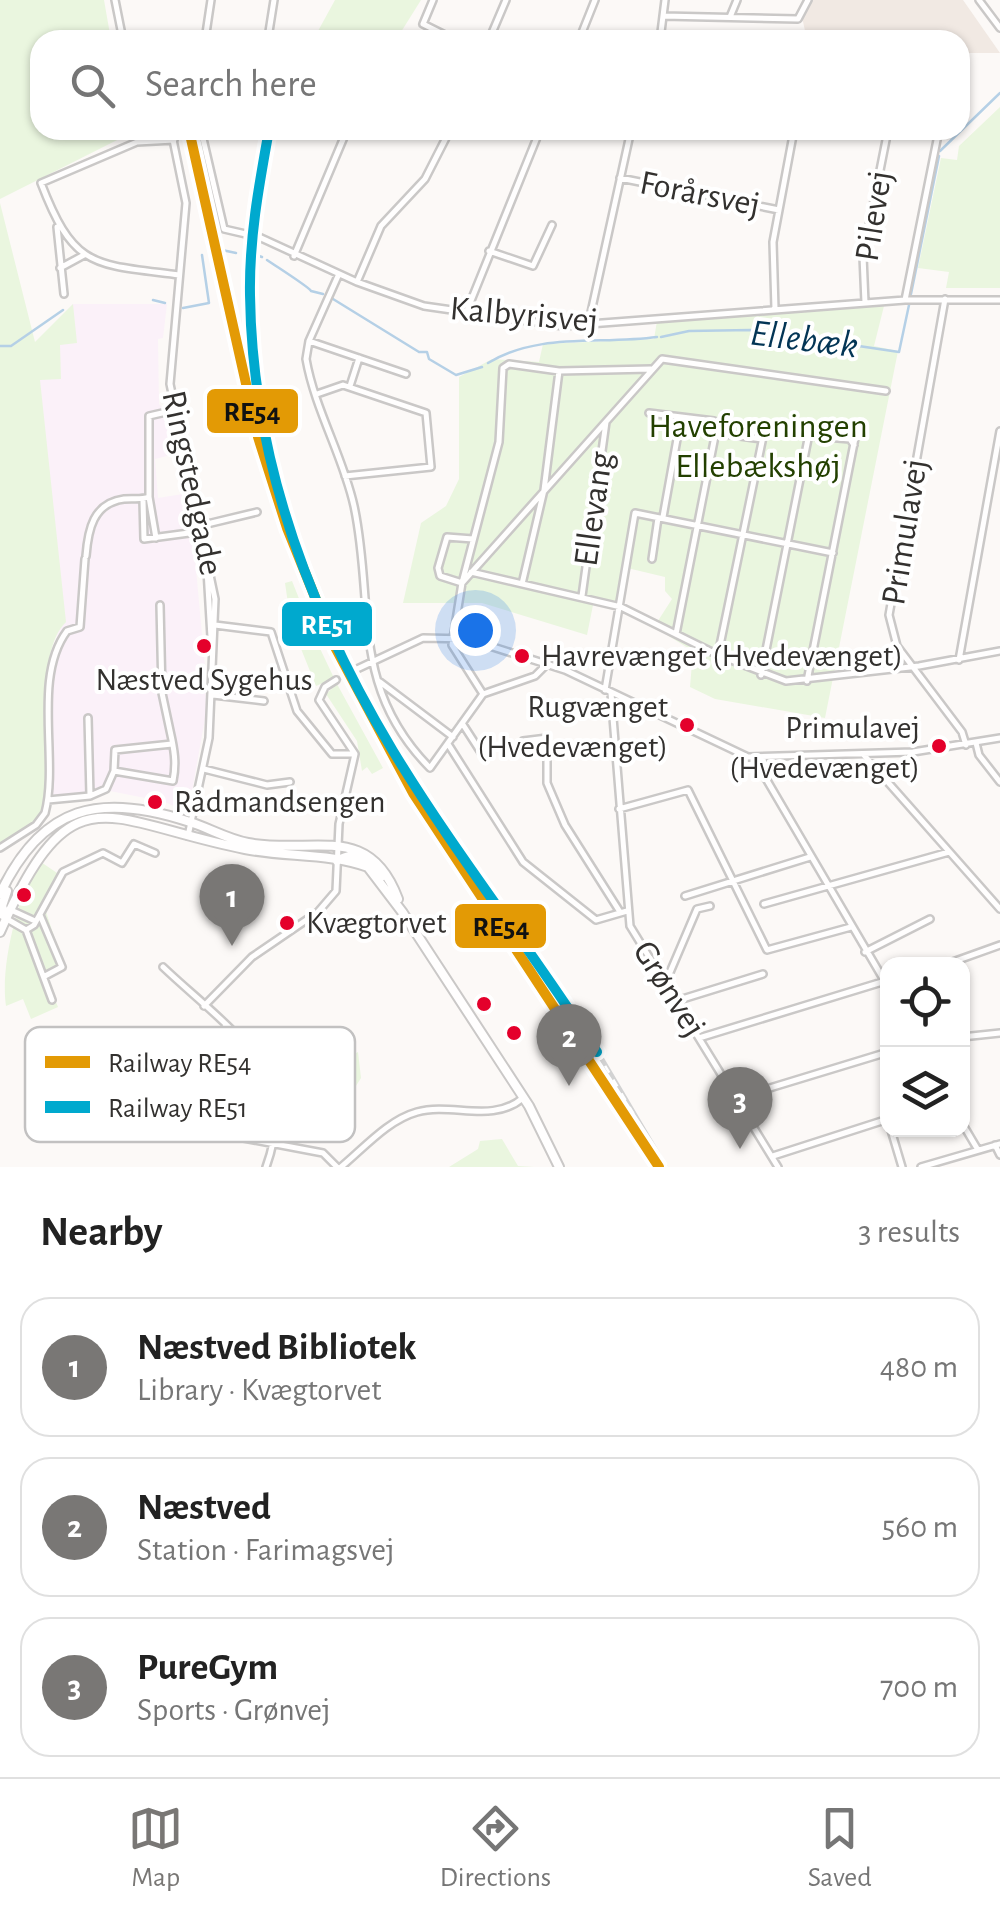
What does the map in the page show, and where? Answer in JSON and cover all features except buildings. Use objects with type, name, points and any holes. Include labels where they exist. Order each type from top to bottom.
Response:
[{"type":"main road","points":[[0,894],[19,858],[58,821],[97,806],[135,807],[249,843],[338,848],[370,854],[392,884],[403,912]]},
{"type":"main road","points":[[4,910],[36,857],[53,838],[85,821],[129,817],[188,836],[368,867],[403,912],[523,1098],[559,1167]]},
{"type":"main road","points":[[268,852],[325,855],[338,848]]},
{"type":"main road","points":[[337,861],[350,856],[364,858],[392,884]]},
{"type":"main road","points":[[0,932],[19,858]]},
{"type":"street","points":[[115,0],[121,30]]},
{"type":"street","points":[[206,30],[210,0]]},
{"type":"street","points":[[269,30],[274,0]]},
{"type":"street","points":[[433,0],[423,24],[435,30]]},
{"type":"street","points":[[492,30],[506,0]]},
{"type":"street","points":[[582,30],[596,0]]},
{"type":"street","points":[[661,30],[665,0]]},
{"type":"street","points":[[730,17],[737,0]]},
{"type":"street","points":[[663,16],[798,19],[808,0]]},
{"type":"street","points":[[980,0],[1000,28]]},
{"type":"street","points":[[64,294],[57,226],[41,183],[137,142],[174,140]]},
{"type":"street","name":"Ringstedgade","points":[[174,140],[186,203],[169,358],[175,410],[203,528],[215,625],[213,696],[204,769],[188,836]]},
{"type":"street","name":"Kalbyrisvej","points":[[203,140],[220,225],[259,236],[294,256],[424,306],[588,326],[905,300],[1000,300]]},
{"type":"street","points":[[294,256],[344,140]]},
{"type":"street","points":[[356,282],[381,226],[425,180],[445,140]]},
{"type":"street","points":[[466,313],[536,140]]},
{"type":"street","points":[[588,326],[629,140]]},
{"type":"street","points":[[775,309],[772,251],[792,140]]},
{"type":"street","name":"Pilevej","points":[[865,303],[863,256],[886,140]]},
{"type":"street","points":[[905,300],[937,140]]},
{"type":"street","name":"Forårsvej","points":[[620,178],[779,210]]},
{"type":"street","points":[[489,250],[533,266],[552,225]]},
{"type":"street","points":[[57,226],[84,255],[111,267],[178,275]]},
{"type":"street","points":[[60,268],[84,255]]},
{"type":"street","points":[[338,274],[308,342],[306,359],[355,508],[365,630],[372,660],[398,727],[430,768],[483,694],[535,676],[547,664]]},
{"type":"street","name":"Primulavej","points":[[945,300],[890,600],[892,630],[912,667],[962,732],[966,745]]},
{"type":"street","points":[[308,342],[406,374]]},
{"type":"street","points":[[350,386],[360,358]]},
{"type":"street","name":"Ellevang","points":[[462,583],[662,359],[886,391]]},
{"type":"street","name":"Ellevang","points":[[452,636],[499,442],[503,368],[510,364],[559,371],[651,369]]},
{"type":"street","name":"Ellevang","points":[[522,584],[544,490],[559,371]]},
{"type":"street","points":[[316,394],[350,386],[426,413],[431,467],[344,476]]},
{"type":"street","points":[[175,410],[150,416],[144,540],[185,534],[257,512]]},
{"type":"street","points":[[649,413],[714,421],[718,433],[676,634]]},
{"type":"street","points":[[652,559],[680,417]]},
{"type":"street","name":"Ellevang","points":[[582,596],[606,422]]},
{"type":"street","points":[[807,681],[858,423]]},
{"type":"street","points":[[718,655],[762,438],[771,429],[850,439],[854,446]]},
{"type":"street","points":[[960,660],[1000,431]]},
{"type":"street","points":[[718,433],[762,438]]},
{"type":"street","points":[[762,674],[810,434]]},
{"type":"street","points":[[146,498],[156,538]]},
{"type":"street","points":[[0,848],[42,820],[48,800],[48,713],[58,651],[67,632],[80,627],[89,526],[100,511],[118,500],[146,498]]},
{"type":"street","points":[[623,911],[608,692],[635,513],[832,553]]},
{"type":"street","points":[[462,583],[440,576],[438,568],[449,534],[473,540]]},
{"type":"street","points":[[207,554],[214,677]]},
{"type":"street","name":"Ellevang","points":[[471,572],[621,607],[762,674],[807,681],[1000,651]]},
{"type":"street","points":[[114,771],[173,782],[172,744],[162,693],[160,605]]},
{"type":"street","points":[[215,625],[270,632],[297,711],[332,754],[355,754]]},
{"type":"street","points":[[452,636],[453,650],[483,694]]},
{"type":"street","points":[[357,669],[423,638],[452,636],[547,664],[735,753],[763,758],[864,754],[1000,738]]},
{"type":"street","points":[[204,1006],[252,957],[328,902],[336,892],[338,848],[355,754],[319,700],[325,687],[336,680]]},
{"type":"street","points":[[380,682],[453,737]]},
{"type":"street","points":[[213,696],[264,701]]},
{"type":"street","points":[[88,718],[90,796]]},
{"type":"street","points":[[462,723],[482,754]]},
{"type":"street","points":[[523,741],[546,738],[546,783],[565,825],[623,911]]},
{"type":"street","points":[[976,743],[979,755],[1000,782]]},
{"type":"street","points":[[48,800],[90,796],[106,789],[114,771],[115,750],[172,744]]},
{"type":"street","points":[[448,744],[535,873],[596,920],[623,911]]},
{"type":"street","points":[[864,754],[1000,909]]},
{"type":"street","points":[[763,758],[765,777],[880,977]]},
{"type":"street","points":[[204,769],[267,785],[290,782]]},
{"type":"street","points":[[618,810],[688,790],[768,950],[851,927]]},
{"type":"street","points":[[26,930],[63,872],[103,852],[122,863],[134,844],[154,853]]},
{"type":"street","points":[[764,904],[949,852]]},
{"type":"street","points":[[685,896],[810,857]]},
{"type":"street","points":[[665,984],[697,909],[710,906]]},
{"type":"street","points":[[4,910],[45,918],[62,966],[45,976]]},
{"type":"street","points":[[4,910],[26,930],[52,1000]]},
{"type":"street","name":"Grønvej","points":[[623,911],[778,1167]]},
{"type":"street","points":[[865,952],[930,919]]},
{"type":"street","points":[[967,957],[1000,945]]},
{"type":"street","points":[[163,967],[226,1026]]},
{"type":"street","points":[[676,1001],[762,974]]},
{"type":"street","points":[[699,1038],[880,986]]},
{"type":"street","points":[[970,1036],[1000,1032]]},
{"type":"street","points":[[737,1098],[880,1054]]},
{"type":"street","points":[[259,1142],[322,1153],[339,1167],[413,1113],[499,1110],[523,1098]]},
{"type":"street","points":[[773,1156],[880,1122]]},
{"type":"street","points":[[970,1136],[978,1150]]},
{"type":"street","points":[[893,1137],[902,1167]]},
{"type":"street","points":[[266,1167],[275,1142]]},
{"type":"street","points":[[921,1167],[943,1164],[997,1144],[1000,1155]]},
{"type":"shaded area","points":[[812,0],[963,0],[1000,53],[970,53],[970,30],[805,30],[802,17]]},
{"type":"shaded area","name":"Næstved Sygehus","points":[[73,304],[167,304],[163,338],[158,339],[159,404],[169,415],[179,453],[155,459],[158,498],[189,493],[205,667],[206,713],[189,808],[184,811],[165,802],[110,791],[56,804],[44,795],[44,714],[58,630],[35,343]]},
{"type":"green space","points":[[0,0],[104,0],[109,30],[30,30],[30,140],[117,140],[0,199]]},
{"type":"green space","points":[[335,0],[421,0],[402,30],[319,30]]},
{"type":"green space","points":[[1000,107],[1000,288],[946,288],[949,272],[918,268],[941,158],[957,160],[959,146],[970,140],[970,136]]},
{"type":"green space","points":[[0,203],[35,342],[73,304],[77,343],[60,345],[61,379],[40,380],[66,622],[55,639],[46,687],[47,794],[36,823],[0,844]]},
{"type":"green space","name":"Haveforeningen Ellebækshøj","points":[[884,306],[874,346],[898,351],[825,718],[715,699],[690,687],[693,651],[654,627],[672,599],[665,591],[665,577],[623,567],[619,608],[593,605],[587,635],[482,603],[403,603],[421,523],[446,506],[459,479],[459,377],[492,359],[539,362],[543,344],[654,339],[657,321]]},
{"type":"green space","points":[[292,581],[310,626],[305,629],[309,640],[315,638],[334,678],[316,686],[291,624],[285,583]]},
{"type":"green space","points":[[337,684],[383,768],[372,774],[367,767],[362,771],[357,741],[326,694]]},
{"type":"green space","points":[[38,860],[60,875],[44,906],[64,966],[45,975],[58,1007],[31,1019],[23,999],[6,1006],[5,989],[12,932]]},
{"type":"green space","points":[[358,1052],[361,1078],[355,1087]]},
{"type":"green space","points":[[502,1139],[518,1166],[534,1167],[449,1167],[478,1149],[480,1141]]},
{"type":"waterway","name":"Ellebæk","points":[[970,122],[1000,93]]},
{"type":"waterway","name":"Ellebæk","points":[[940,151],[951,140]]},
{"type":"waterway","name":"Ellebæk","points":[[911,294],[939,156]]},
{"type":"waterway","name":"Ellebæk","points":[[222,250],[236,253]]},
{"type":"waterway","name":"Ellebæk","points":[[183,308],[209,303],[202,255]]},
{"type":"waterway","name":"Ellebæk","points":[[267,260],[311,291],[323,294]]},
{"type":"waterway","name":"Ellebæk","points":[[333,299],[419,352],[427,352],[429,359],[456,375],[482,367]]},
{"type":"waterway","name":"Ellebæk","points":[[153,300],[165,303]]},
{"type":"waterway","name":"Ellebæk","points":[[661,337],[689,331],[751,330],[899,352],[909,305]]},
{"type":"waterway","name":"Ellebæk","points":[[0,346],[11,346],[63,310]]},
{"type":"waterway","name":"Ellebæk","points":[[488,363],[508,353],[549,343],[657,337]]},
{"type":"tunnel","points":[[336,680],[357,669]]},
{"type":"railway","points":[[597,1052],[665,1167]]},
{"type":"rail line","name":"RE54","points":[[191,140],[258,437],[287,528],[336,649],[413,793],[659,1167]]},
{"type":"rail line","name":"RE51","points":[[267,140],[251,253],[253,356],[274,475],[291,532],[336,644],[393,751],[597,1052]]},
{"type":"place","name":"Næstved Sygehus","points":[[204,646]]},
{"type":"place","name":"Havrevænget (Hvedevænget)","points":[[522,656]]},
{"type":"place","name":"Rugvænget (Hvedevænget)","points":[[687,725]]},
{"type":"place","name":"Primulavej (Hvedevænget)","points":[[939,746]]},
{"type":"place","name":"Rådmandsengen","points":[[155,802]]},
{"type":"place","name":"Kvægtorvet","points":[[287,923]]},
{"type":"place","name":"Næstved Bibliotek","points":[[232,946]]},
{"type":"place","name":"Næstved","points":[[569,1086]]},
{"type":"place","name":"PureGym","points":[[740,1149]]}]
